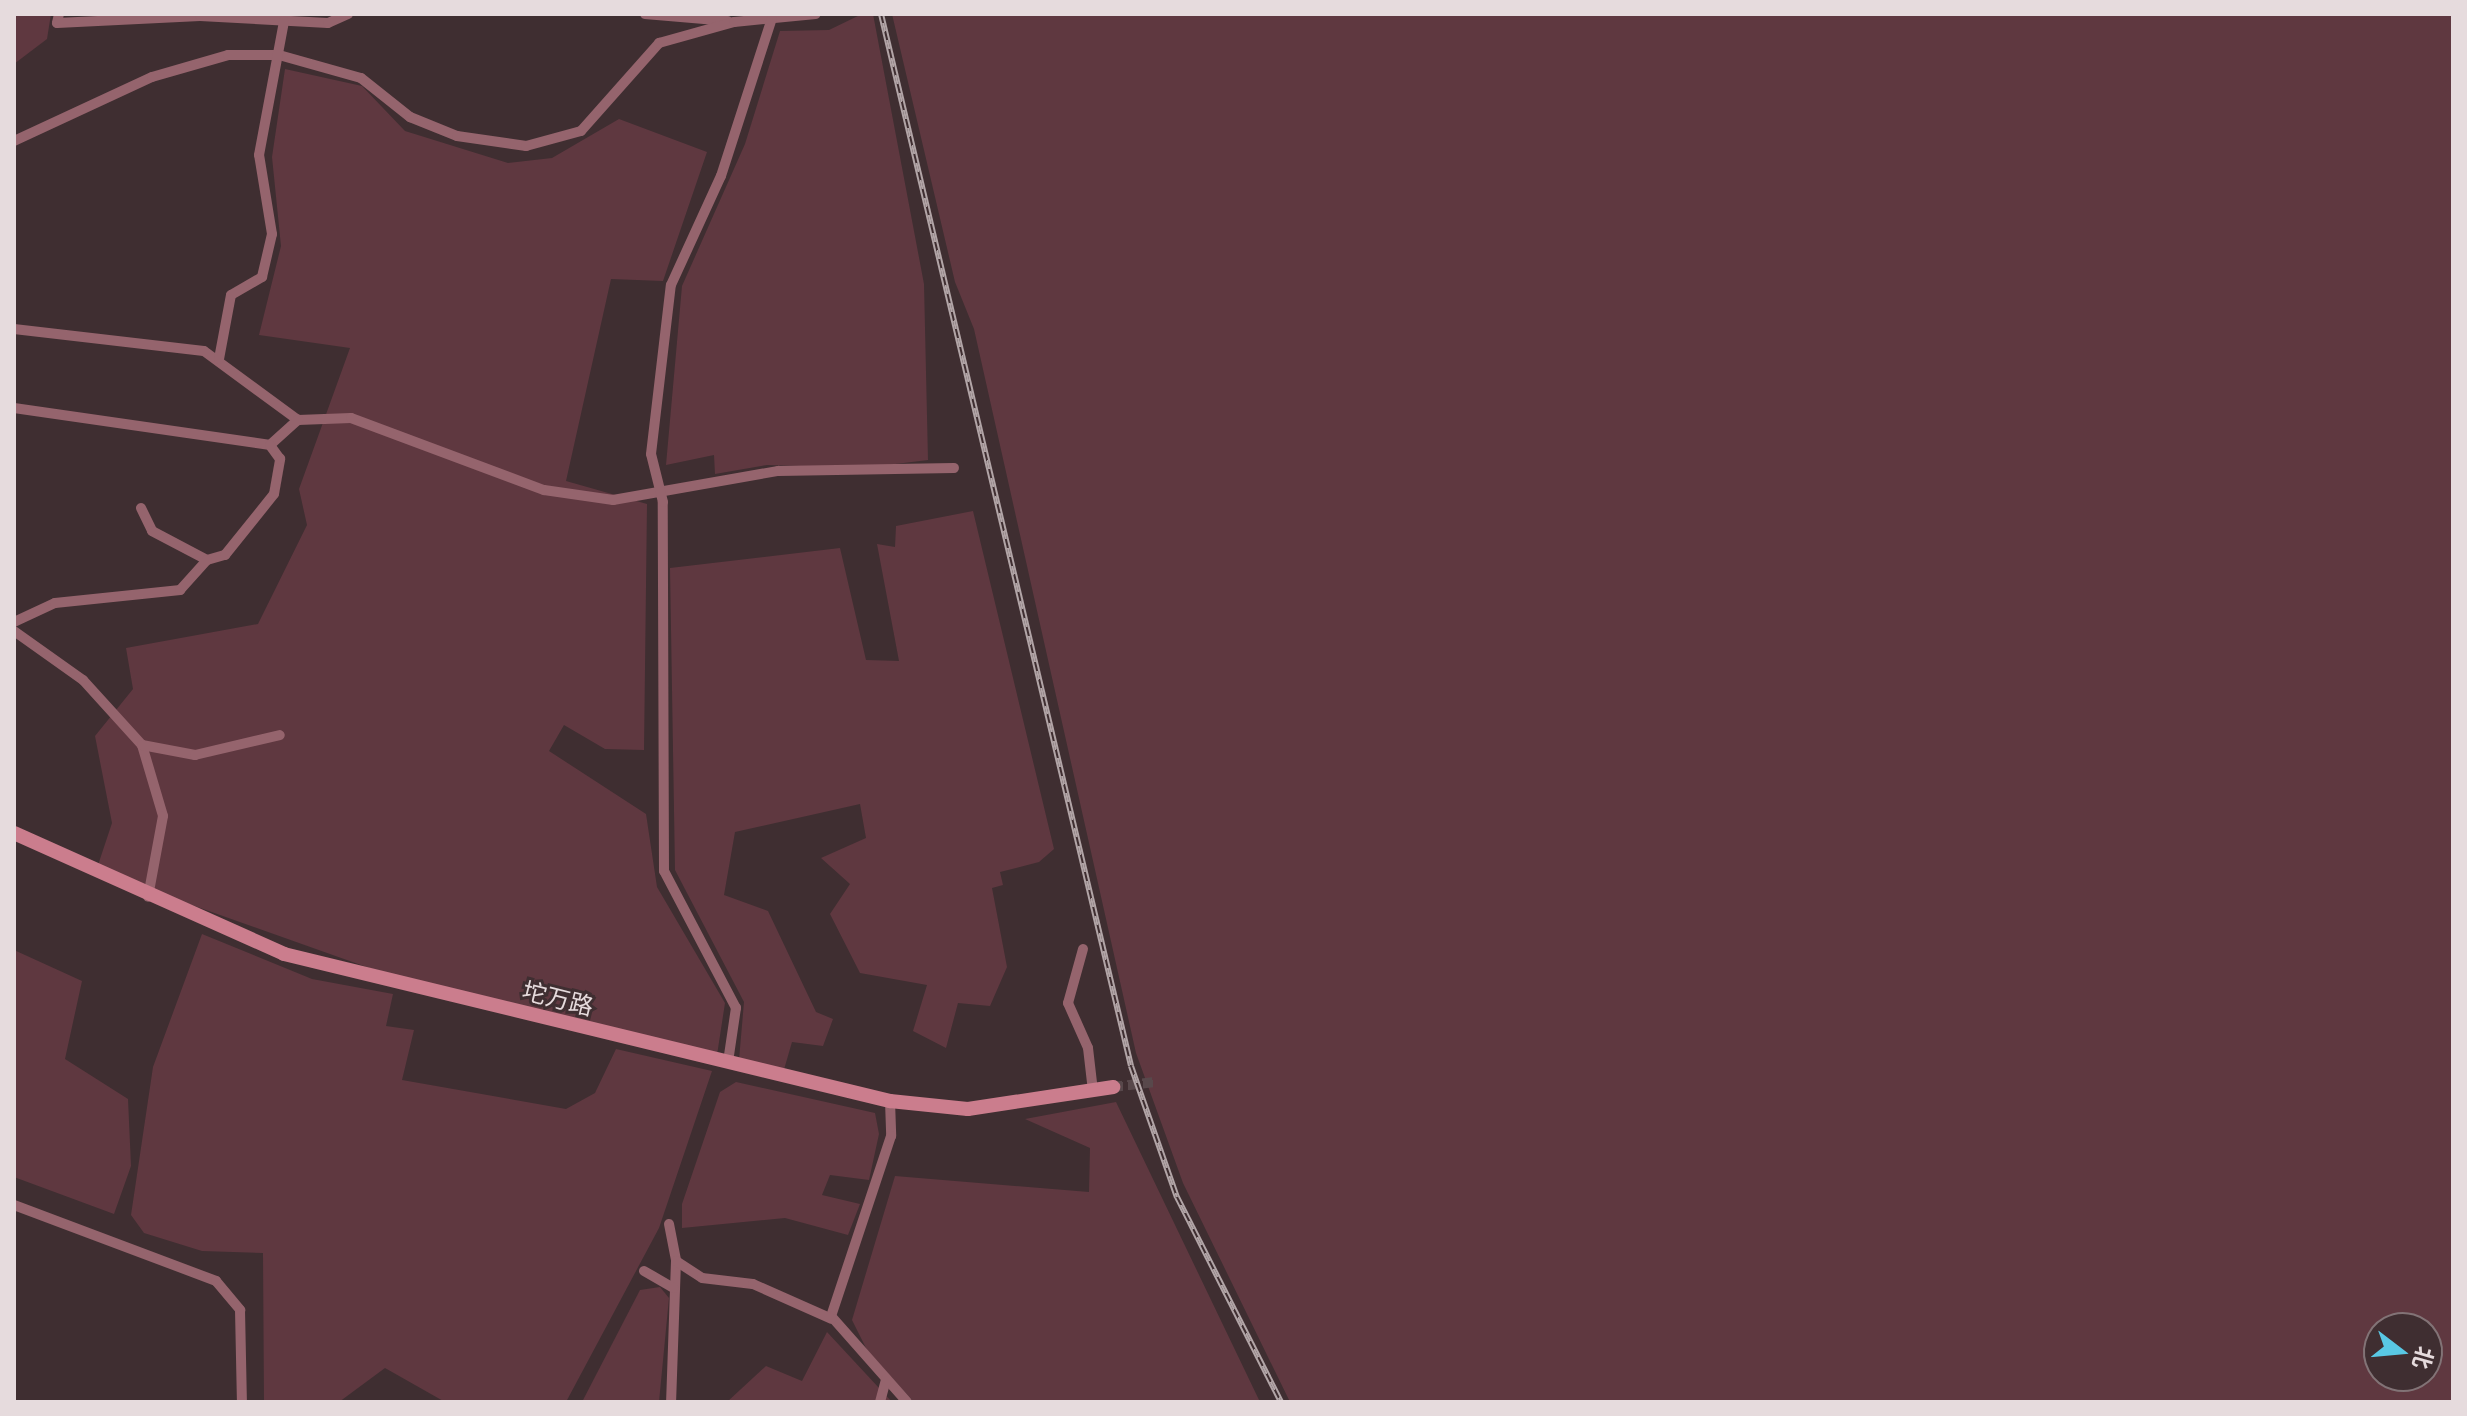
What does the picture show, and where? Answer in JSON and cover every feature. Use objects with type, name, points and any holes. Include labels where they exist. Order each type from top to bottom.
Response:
[{"type":"main road","name":"坨万路","points":[[14,833],[148,897],[295,957],[890,1101],[968,1109],[1113,1087]]},
{"type":"street","points":[[59,14],[57,23],[328,23],[348,14]]},
{"type":"street","points":[[645,14],[734,22]]},
{"type":"street","points":[[14,141],[152,77],[228,55],[279,55],[361,78],[410,117],[457,136],[515,147],[581,131],[659,43],[734,22],[816,14]]},
{"type":"street","points":[[728,1062],[736,1008],[664,871],[659,489],[651,454],[671,285],[721,176],[772,18]]},
{"type":"street","points":[[219,359],[231,295],[262,277],[272,234],[259,155],[284,21]]},
{"type":"street","points":[[14,329],[204,351],[219,359],[298,420]]},
{"type":"street","points":[[14,408],[270,445],[280,459],[274,494],[234,547],[207,560],[180,590],[55,603],[14,622]]},
{"type":"street","points":[[270,445],[298,420],[351,418],[544,490],[613,500],[659,489],[778,471],[954,468]]},
{"type":"street","points":[[141,508],[152,531],[207,560]]},
{"type":"street","points":[[14,631],[83,680],[142,745],[163,816],[148,897]]},
{"type":"street","points":[[142,745],[195,755],[280,735]]},
{"type":"street","points":[[1083,949],[1068,1003],[1088,1048],[1093,1091]]},
{"type":"street","points":[[832,1319],[891,1136],[890,1101]]},
{"type":"street","points":[[14,1205],[216,1281],[240,1310],[242,1402]]},
{"type":"street","points":[[669,1224],[676,1261],[671,1402]]},
{"type":"street","points":[[676,1261],[702,1278],[753,1284],[832,1319],[907,1402]]},
{"type":"street","points":[[644,1271],[674,1288]]},
{"type":"street","points":[[880,1402],[886,1379]]},
{"type":"shaded area","points":[[14,14],[51,14],[47,39],[14,64]]},
{"type":"shaded area","points":[[862,14],[873,14],[924,284],[928,460],[863,468],[767,465],[715,474],[714,455],[666,465],[682,286],[745,144],[780,31],[829,30]]},
{"type":"shaded area","points":[[892,14],[2453,14],[2453,1402],[1290,1402],[1183,1183],[1136,1053],[974,329],[955,282]]},
{"type":"shaded area","points":[[285,69],[362,86],[405,131],[508,163],[552,158],[619,119],[707,152],[663,281],[611,279],[566,481],[647,504],[644,750],[605,749],[564,725],[549,751],[646,814],[657,887],[725,1003],[717,1055],[375,970],[96,871],[112,823],[95,736],[133,689],[126,648],[258,624],[307,525],[299,489],[350,348],[259,335],[281,246],[272,157]]},
{"type":"shaded area","points":[[973,511],[1054,849],[1039,862],[1000,872],[1003,885],[992,888],[1007,967],[990,1006],[958,1003],[946,1048],[913,1031],[927,985],[860,973],[830,914],[850,884],[821,858],[866,838],[860,804],[735,832],[724,895],[768,911],[816,1012],[833,1019],[823,1046],[792,1042],[783,1073],[739,1060],[744,1002],[675,870],[670,568],[840,548],[866,660],[899,661],[877,544],[895,547],[896,526]]},
{"type":"shaded area","points":[[202,934],[312,979],[393,994],[386,1026],[414,1030],[402,1080],[566,1109],[595,1093],[616,1049],[712,1071],[659,1228],[566,1402],[445,1402],[385,1368],[339,1402],[264,1402],[263,1253],[202,1251],[144,1233],[131,1215],[153,1067]]},
{"type":"shaded area","points":[[14,950],[82,981],[65,1059],[128,1099],[131,1166],[114,1214],[14,1177]]},
{"type":"shaded area","points":[[736,1082],[875,1113],[879,1134],[869,1180],[830,1175],[822,1195],[860,1204],[848,1235],[785,1218],[682,1228],[682,1204],[720,1092]]},
{"type":"shaded area","points":[[1116,1102],[1260,1402],[914,1402],[867,1350],[852,1320],[895,1176],[1089,1192],[1090,1148],[1025,1119]]},
{"type":"shaded area","points":[[660,1287],[669,1298],[659,1402],[582,1402],[640,1290]]},
{"type":"shaded area","points":[[827,1332],[892,1402],[727,1402],[766,1366],[802,1381]]},
{"type":"tunnel","points":[[1113,1087],[1155,1082]]},
{"type":"railway","points":[[881,14],[1131,1066],[1177,1197],[1281,1402]]}]
